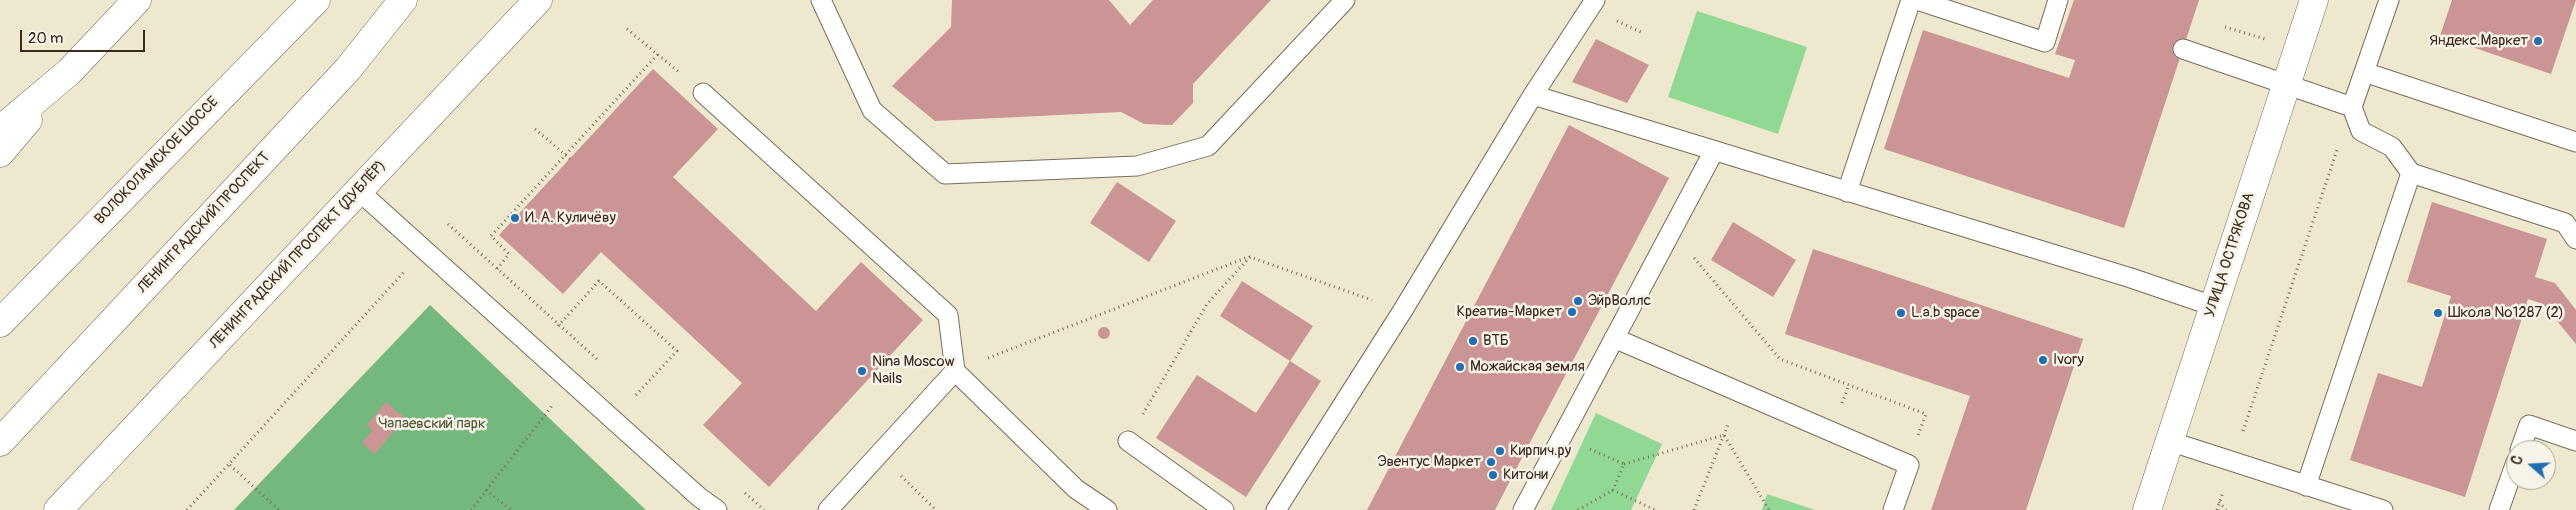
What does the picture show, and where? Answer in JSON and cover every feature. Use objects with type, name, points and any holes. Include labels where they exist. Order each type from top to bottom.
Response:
[{"type":"main road","points":[[0,153],[69,72],[137,0]]},
{"type":"main road","name":"ВОЛОКОЛАМСКОЕ ШОССЕ","points":[[0,323],[316,0]]},
{"type":"main road","name":"ЛЕНИНГРАДСКИЙ ПРОСПЕКТ","points":[[0,442],[348,69],[403,0]]},
{"type":"main road","name":"ЛЕНИНГРАДСКИЙ ПРОСПЕКТ (ДУБЛЁР)","points":[[58,510],[538,0]]},
{"type":"main road","name":"УЛИЦА ОСТРЯКОВА","points":[[2147,510],[2314,0]]},
{"type":"main road","points":[[0,130],[69,72]]},
{"type":"lane","points":[[821,0],[872,110],[945,174],[1137,166],[1208,146],[1345,0]]},
{"type":"lane","points":[[1276,510],[1403,310],[1533,95],[1595,0]]},
{"type":"lane","points":[[1847,192],[1911,0]]},
{"type":"lane","points":[[1917,0],[2045,42],[2061,6]]},
{"type":"lane","points":[[2389,0],[2352,107],[2361,131],[2392,147],[2411,173],[2565,223],[2576,238]]},
{"type":"lane","points":[[2183,50],[2352,107]]},
{"type":"lane","points":[[2364,72],[2576,142]]},
{"type":"lane","points":[[703,93],[948,315],[955,371],[1076,489],[1107,510]]},
{"type":"lane","points":[[1533,95],[2131,278],[2213,306]]},
{"type":"lane","points":[[1522,510],[1714,151]]},
{"type":"lane","points":[[2306,486],[2411,173]]},
{"type":"lane","points":[[358,191],[699,497],[717,510]]},
{"type":"lane","points":[[1614,338],[1909,465],[1893,510]]},
{"type":"lane","points":[[828,510],[955,371]]},
{"type":"lane","points":[[2524,440],[2529,425],[2576,441]]},
{"type":"lane","points":[[1128,441],[1224,510]]},
{"type":"lane","points":[[2169,442],[2383,510]]},
{"type":"lane","points":[[2499,510],[2506,490]]},
{"type":"path","points":[[2223,27],[2266,40]]},
{"type":"path","points":[[627,29],[703,93]]},
{"type":"path","points":[[474,294],[510,254],[491,236],[564,154],[658,54]]},
{"type":"path","points":[[2217,510],[2352,107]]},
{"type":"path","points":[[535,129],[570,159]]},
{"type":"path","points":[[187,510],[424,250]]},
{"type":"path","points":[[1695,250],[1694,260],[1780,359],[1926,414],[1909,465]]},
{"type":"path","points":[[955,371],[1250,257],[1403,310]]},
{"type":"path","points":[[1128,441],[1207,304],[1250,257]]},
{"type":"path","points":[[536,351],[599,281],[677,350],[612,419]]},
{"type":"path","points":[[471,510],[571,382]]},
{"type":"path","points":[[1694,510],[1741,394]]},
{"type":"path","points":[[1562,436],[1624,464],[1724,435]]},
{"type":"path","points":[[1724,435],[1769,510]]},
{"type":"path","points":[[878,455],[936,510]]},
{"type":"path","points":[[1578,510],[1613,490],[1624,464]]},
{"type":"path","points":[[230,465],[279,510]]},
{"type":"path","points":[[486,490],[511,510]]},
{"type":"path","points":[[1613,490],[1655,510]]},
{"type":"path","points":[[2220,502],[2226,510]]},
{"type":"green space","points":[[1697,11],[1807,47],[1778,134],[1668,97]]},
{"type":"green space","name":"Чапаевский парк","points":[[430,305],[646,510],[234,510]]},
{"type":"green space","points":[[1596,413],[1662,444],[1631,510],[1551,510]]},
{"type":"green space","points":[[1767,494],[1815,510],[1762,510]]},
{"type":"building","points":[[952,0],[1109,0],[1130,25],[1153,0],[1271,0],[1193,84],[1193,103],[1172,125],[1144,124],[1121,112],[935,121],[892,86],[951,27]]},
{"type":"building","points":[[2074,0],[2199,0],[2124,228],[1884,149],[1923,30],[2069,78],[2075,60],[2055,54]]},
{"type":"building","points":[[2452,0],[2576,0],[2551,74],[2440,36]]},
{"type":"building","points":[[1596,39],[1649,65],[1627,103],[1572,82]]},
{"type":"building","points":[[653,69],[718,129],[673,177],[816,311],[861,262],[923,320],[769,487],[703,425],[742,383],[601,252],[563,294],[499,235]]},
{"type":"building","points":[[1569,125],[1669,178],[1495,510],[1367,510]]},
{"type":"building","points":[[1117,182],[1176,221],[1149,262],[1090,223]]},
{"type":"building","points":[[2432,202],[2547,239],[2535,277],[2555,283],[2576,310],[2576,344],[2543,304],[2528,299],[2465,497],[2350,460],[2378,373],[2422,387],[2451,296],[2407,282]]},
{"type":"building","points":[[1733,222],[1796,260],[1773,297],[1711,260]]},
{"type":"building","points":[[1813,249],[2083,339],[2026,510],[1931,510],[1970,396],[1785,334]]},
{"type":"building","points":[[1242,281],[1313,326],[1290,361],[1220,316]]},
{"type":"building","points":[[1102,327],[1106,327],[1110,333],[1106,339],[1102,339],[1098,335],[1098,331]]},
{"type":"building","points":[[1290,361],[1321,381],[1246,497],[1156,438],[1197,375],[1256,413]]},
{"type":"building","points":[[386,402],[405,418],[375,454],[362,443],[372,431],[367,425]]},
{"type":"place","name":"Яндекс.Маркет","points":[[2538,41]]},
{"type":"place","name":"И. А. Куличёву","points":[[515,218]]},
{"type":"place","name":"ЭйрВоллс","points":[[1578,301]]},
{"type":"place","name":"Креатив-Маркет","points":[[1572,312]]},
{"type":"place","name":"L.a.b space","points":[[1901,313]]},
{"type":"place","name":"Школа №1287 (2)","points":[[2438,313]]},
{"type":"place","name":"ВТБ","points":[[1473,341]]},
{"type":"place","name":"Ivory","points":[[2043,360]]},
{"type":"place","name":"Можайская земля","points":[[1460,367]]},
{"type":"place","name":"Nina Moscow Nails","points":[[862,371]]},
{"type":"place","name":"Кирпич.ру","points":[[1500,451]]},
{"type":"place","name":"Эвентус Маркет","points":[[1491,462]]},
{"type":"place","name":"Китони","points":[[1493,475]]}]
